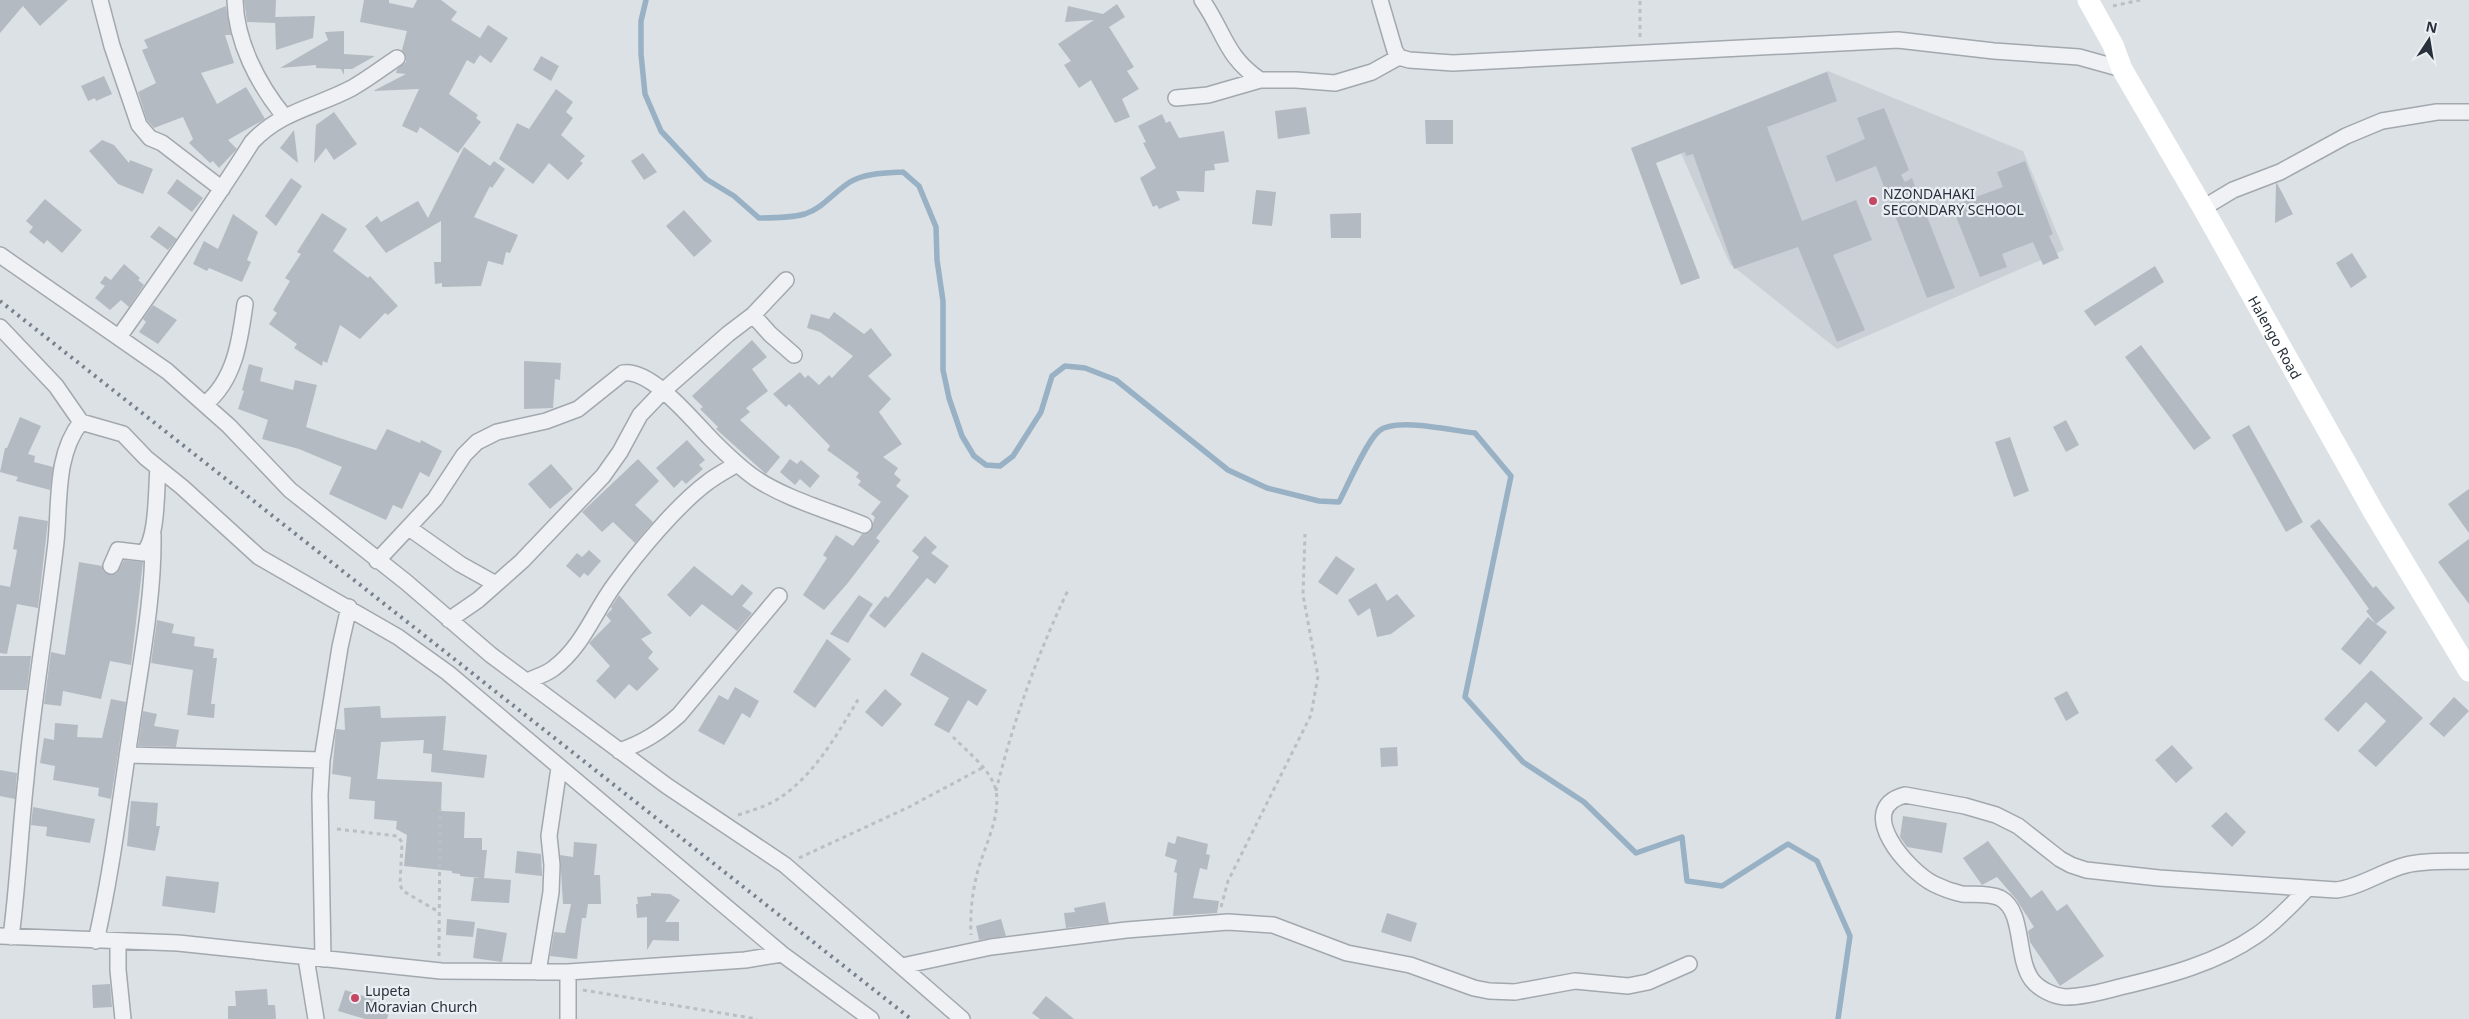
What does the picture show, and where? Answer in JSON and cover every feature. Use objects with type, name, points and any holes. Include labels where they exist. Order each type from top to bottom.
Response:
[{"type":"street","points":[[100,0],[112,46],[139,125],[150,138],[162,143],[222,189]]},
{"type":"street","points":[[235,0],[236,23],[247,55],[284,116]]},
{"type":"street","points":[[1202,0],[1234,58],[1242,68],[1260,80]]},
{"type":"street","points":[[1380,0],[1387,27],[1399,57]]},
{"type":"street","name":"Halengo Road","points":[[2091,5],[2122,69],[2204,208],[2372,511],[2469,671]]},
{"type":"street","points":[[1176,98],[1208,95],[1260,80],[1335,83],[1372,72],[1399,57],[1409,60],[1453,63],[1898,40],[1994,51],[2079,57],[2122,69]]},
{"type":"street","points":[[119,338],[222,189],[252,142],[266,127],[284,116],[352,88],[397,58]]},
{"type":"street","points":[[2204,208],[2233,190],[2280,172],[2346,136],[2382,120],[2438,112],[2469,112]]},
{"type":"street","points":[[0,255],[167,371],[205,404],[290,490],[377,561],[406,582],[449,620],[619,751],[718,821],[785,865],[962,1019]]},
{"type":"street","points":[[449,620],[522,562],[603,476],[620,452],[640,415],[663,391],[728,334],[753,315],[786,280]]},
{"type":"street","points":[[205,404],[220,389],[239,349],[245,304]]},
{"type":"street","points":[[753,315],[770,334],[794,355]]},
{"type":"street","points":[[0,326],[56,386],[82,422],[123,434],[158,468],[182,486],[259,557],[301,583],[350,608],[398,637],[448,673],[782,954],[871,1019]]},
{"type":"street","points":[[377,561],[435,499],[464,455],[477,442],[497,432],[546,421],[578,409],[623,372],[632,371],[645,377],[663,391],[737,464],[756,479],[798,499],[864,525]]},
{"type":"street","points":[[82,422],[66,445],[63,460],[56,542],[26,779],[20,858],[5,936],[178,943],[441,971],[538,972],[568,979],[745,960],[782,954]]},
{"type":"street","points":[[527,681],[553,669],[568,655],[598,613],[613,585],[634,558],[707,482],[737,464]]},
{"type":"street","points":[[96,941],[107,892],[152,578],[158,468]]},
{"type":"street","points":[[409,528],[460,564],[496,584]]},
{"type":"street","points":[[111,566],[118,550],[143,553],[146,551],[153,534]]},
{"type":"street","points":[[619,751],[642,743],[660,732],[679,716],[779,596]]},
{"type":"street","points":[[323,959],[322,760],[340,647],[350,608]]},
{"type":"street","points":[[127,755],[322,760]]},
{"type":"street","points":[[538,972],[551,892],[552,865],[549,836],[559,768]]},
{"type":"street","points":[[2307,888],[2278,918],[2256,935],[2220,955],[2193,967],[2146,981],[2098,993],[2063,997],[2051,994],[2032,980],[2023,960],[2014,913],[2009,905],[1992,896],[1961,894],[1932,883],[1920,874],[1891,843],[1883,825],[1884,813],[1888,804],[1896,798],[1914,796],[1996,815],[2018,826],[2071,866],[2086,870],[2159,878],[2279,885],[2307,888],[2320,890],[2348,888],[2391,870],[2422,862],[2469,861]]},
{"type":"street","points":[[902,966],[972,950],[1126,930],[1257,922],[1273,925],[1347,953],[1410,964],[1474,988],[1489,991],[1515,992],[1575,981],[1628,986],[1648,982],[1689,964]]},
{"type":"street","points":[[118,941],[118,970],[124,1019]]},
{"type":"street","points":[[306,958],[316,1019]]},
{"type":"street","points":[[568,979],[568,1019]]},
{"type":"path","points":[[1639,52],[1640,0]]},
{"type":"path","points":[[2091,5],[2140,0]]},
{"type":"path","points":[[1219,923],[1228,881],[1311,715],[1316,695],[1318,676],[1303,595],[1305,534]]},
{"type":"path","points":[[972,950],[970,918],[976,874],[994,814],[996,791],[1012,731],[1036,662],[1069,588]]},
{"type":"path","points":[[718,821],[766,806],[791,789],[828,746],[859,698]]},
{"type":"path","points":[[953,737],[982,768],[996,791]]},
{"type":"path","points":[[785,865],[909,806],[982,768]]},
{"type":"path","points":[[440,809],[439,912],[441,971]]},
{"type":"path","points":[[321,828],[398,836],[402,842],[400,885],[403,891],[439,912]]},
{"type":"path","points":[[568,979],[607,995],[757,1019]]},
{"type":"shaded area","name":"NZONDAHAKI SECONDARY SCHOOL","points":[[1828,71],[2023,151],[2064,250],[1837,349],[1730,264],[1672,133]]},
{"type":"building","points":[[0,0],[68,0],[40,26],[23,6],[0,33]]},
{"type":"building","points":[[244,0],[276,0],[275,23],[247,22]]},
{"type":"building","points":[[364,0],[389,0],[389,3],[413,8],[417,0],[441,0],[457,12],[451,20],[480,38],[488,25],[508,38],[491,63],[480,55],[474,64],[467,60],[449,94],[478,115],[476,118],[481,122],[458,153],[420,127],[417,133],[402,126],[419,89],[373,91],[406,74],[396,73],[397,69],[406,62],[406,57],[402,50],[407,31],[360,22]]},
{"type":"building","points":[[1117,4],[1125,17],[1109,27],[1134,67],[1127,71],[1139,89],[1122,99],[1130,117],[1115,123],[1091,80],[1079,88],[1064,65],[1071,61],[1058,44],[1094,20],[1065,22],[1068,6],[1103,14]]},
{"type":"building","points":[[226,6],[231,35],[225,35],[234,63],[201,73],[217,104],[246,87],[265,119],[228,140],[237,149],[219,168],[213,161],[210,163],[189,143],[193,139],[183,117],[154,128],[147,120],[138,92],[156,83],[142,50],[148,48],[144,40]]},
{"type":"building","points":[[315,16],[313,38],[276,50],[275,17]]},
{"type":"building","points":[[344,31],[344,54],[375,56],[352,69],[344,69],[344,75],[341,69],[316,68],[316,65],[280,68],[328,40],[325,32]]},
{"type":"building","points":[[541,56],[559,66],[551,81],[533,70]]},
{"type":"building","points":[[1827,72],[1837,101],[1767,127],[1802,221],[1856,200],[1872,240],[1833,255],[1865,330],[1837,342],[1798,247],[1734,269],[1693,154],[1686,156],[1685,152],[1656,163],[1700,278],[1681,285],[1631,148]]},
{"type":"building","points":[[104,76],[112,94],[96,101],[95,98],[88,101],[81,86]]},
{"type":"building","points":[[556,89],[573,102],[566,112],[573,118],[561,135],[585,156],[580,161],[583,163],[568,180],[549,163],[533,184],[499,159],[517,123],[529,129]]},
{"type":"building","points":[[1306,107],[1310,134],[1278,139],[1275,111]]},
{"type":"building","points":[[1884,108],[1909,170],[1901,175],[1905,182],[1912,178],[1955,288],[1927,298],[1876,166],[1836,182],[1826,156],[1865,139],[1857,118]]},
{"type":"building","points":[[334,112],[357,144],[334,160],[326,148],[314,163],[316,125]]},
{"type":"building","points":[[1162,114],[1166,123],[1170,121],[1179,138],[1224,131],[1229,162],[1214,164],[1215,170],[1205,171],[1204,192],[1176,191],[1180,200],[1159,209],[1157,205],[1153,207],[1140,178],[1156,168],[1143,143],[1146,142],[1138,126]]},
{"type":"building","points":[[1425,120],[1453,120],[1453,144],[1426,144]]},
{"type":"building","points":[[294,130],[298,163],[280,148]]},
{"type":"building","points":[[102,140],[114,145],[129,163],[130,160],[153,169],[143,194],[118,184],[89,151]]},
{"type":"building","points":[[464,147],[490,166],[494,161],[505,169],[492,188],[490,186],[474,217],[518,235],[510,253],[506,252],[503,265],[488,261],[481,286],[442,287],[442,283],[435,284],[434,262],[441,262],[441,221],[386,253],[365,226],[377,216],[381,222],[418,201],[428,218]]},
{"type":"building","points":[[643,153],[657,172],[644,180],[631,161]]},
{"type":"building","points":[[2025,161],[2053,234],[2049,236],[2059,258],[2043,265],[2033,242],[2002,254],[2007,267],[1980,277],[1952,206],[2003,187],[1997,172]]},
{"type":"building","points":[[291,178],[302,186],[276,226],[265,216]]},
{"type":"building","points":[[177,179],[203,198],[192,212],[167,193]]},
{"type":"building","points":[[2276,184],[2293,214],[2275,223]]},
{"type":"building","points":[[1256,190],[1276,192],[1272,226],[1252,224]]},
{"type":"building","points":[[45,199],[82,230],[62,253],[47,240],[44,244],[29,232],[33,227],[26,221]]},
{"type":"building","points":[[684,210],[712,241],[694,257],[666,226]]},
{"type":"building","points":[[322,213],[347,229],[333,251],[368,278],[370,276],[398,306],[388,315],[385,313],[360,339],[340,325],[327,363],[323,361],[322,366],[294,348],[297,344],[269,324],[277,313],[273,310],[290,281],[285,278],[301,254],[297,252]]},
{"type":"building","points":[[1361,213],[1361,238],[1331,238],[1330,214]]},
{"type":"building","points":[[233,214],[258,232],[247,260],[251,262],[242,282],[209,268],[207,271],[193,264],[204,241],[218,249]]},
{"type":"building","points":[[159,226],[177,239],[168,250],[150,237]]},
{"type":"building","points":[[2352,253],[2367,277],[2351,288],[2336,263]]},
{"type":"building","points":[[124,264],[140,278],[138,280],[144,285],[129,307],[121,300],[110,310],[95,298],[105,286],[100,283],[105,276],[111,280]]},
{"type":"building","points":[[2155,266],[2164,282],[2095,326],[2084,311]]},
{"type":"building","points":[[153,305],[177,320],[158,344],[139,332],[146,322],[143,319]]},
{"type":"building","points":[[834,312],[864,334],[871,328],[892,355],[868,376],[891,399],[879,412],[902,444],[883,457],[898,468],[894,474],[901,480],[896,486],[909,496],[876,538],[880,541],[824,610],[803,595],[827,558],[823,555],[836,535],[853,546],[862,534],[870,532],[875,517],[871,514],[881,502],[858,485],[861,481],[856,477],[859,473],[827,450],[830,446],[789,404],[786,407],[773,394],[800,372],[805,378],[808,375],[819,385],[829,375],[832,378],[853,356],[820,332],[807,328],[811,314],[829,319]]},
{"type":"building","points":[[752,340],[767,357],[752,369],[768,391],[746,408],[750,412],[740,420],[780,457],[766,474],[716,429],[718,427],[700,409],[703,407],[692,396]]},
{"type":"building","points":[[2141,345],[2211,438],[2194,450],[2125,357]]},
{"type":"building","points":[[524,361],[561,363],[560,380],[555,379],[553,408],[524,409]]},
{"type":"building","points":[[249,364],[263,368],[260,381],[293,390],[295,380],[317,385],[306,427],[376,450],[387,429],[420,443],[421,440],[442,451],[429,477],[420,472],[402,509],[393,505],[386,520],[329,494],[342,467],[299,449],[262,439],[268,420],[238,409],[244,391],[242,390]]},
{"type":"building","points":[[20,417],[41,426],[28,454],[35,456],[34,462],[53,467],[50,490],[16,481],[18,477],[0,472],[5,448],[7,448]]},
{"type":"building","points":[[2066,420],[2079,445],[2066,452],[2053,427]]},
{"type":"building","points":[[2249,425],[2303,522],[2286,532],[2232,435]]},
{"type":"building","points":[[2010,437],[2029,491],[2014,497],[1995,442]]},
{"type":"building","points":[[687,440],[705,460],[699,465],[703,469],[686,484],[682,480],[674,488],[656,468]]},
{"type":"building","points":[[638,459],[659,481],[635,505],[653,522],[635,543],[613,522],[602,532],[582,512]]},
{"type":"building","points":[[790,459],[797,464],[801,460],[820,476],[810,488],[800,479],[795,485],[780,472]]},
{"type":"building","points":[[551,464],[573,489],[550,509],[528,484]]},
{"type":"building","points":[[2469,489],[2469,533],[2448,504]]},
{"type":"building","points":[[19,516],[48,521],[38,608],[17,604],[7,654],[0,653],[0,585],[10,587],[17,550],[13,549]]},
{"type":"building","points":[[2319,519],[2373,588],[2376,586],[2395,608],[2376,624],[2366,611],[2369,609],[2310,526]]},
{"type":"building","points":[[925,536],[937,547],[931,553],[949,566],[935,584],[927,578],[885,628],[869,616],[885,596],[888,598],[919,557],[912,551]]},
{"type":"building","points":[[2469,539],[2469,604],[2438,562]]},
{"type":"building","points":[[589,550],[601,561],[588,576],[584,573],[580,578],[566,566],[577,553],[582,557]]},
{"type":"building","points":[[1336,556],[1355,569],[1337,595],[1318,582]]},
{"type":"building","points":[[124,560],[143,562],[131,665],[110,661],[101,699],[63,691],[61,706],[44,704],[51,652],[65,655],[79,562],[102,566],[104,572],[112,575],[117,573]]},
{"type":"building","points":[[694,566],[732,596],[742,584],[753,593],[742,606],[752,613],[737,631],[702,604],[690,617],[667,595]]},
{"type":"building","points":[[1376,583],[1387,601],[1397,594],[1415,616],[1391,634],[1377,637],[1370,608],[1358,616],[1348,600]]},
{"type":"building","points":[[619,595],[652,633],[641,639],[653,652],[648,658],[659,669],[637,691],[629,684],[615,699],[596,681],[610,666],[589,643],[611,621],[606,615],[612,609],[611,607]]},
{"type":"building","points":[[859,595],[873,604],[848,643],[830,634]]},
{"type":"building","points":[[2368,617],[2387,632],[2360,665],[2341,649]]},
{"type":"building","points":[[157,620],[174,624],[172,633],[195,637],[194,646],[214,649],[213,658],[217,658],[211,704],[215,704],[214,718],[187,715],[193,670],[151,663]]},
{"type":"building","points":[[827,639],[851,659],[815,708],[793,692]]},
{"type":"building","points":[[922,652],[987,690],[977,706],[968,700],[949,733],[934,725],[949,698],[910,675]]},
{"type":"building","points":[[0,656],[31,656],[27,690],[0,690]]},
{"type":"building","points":[[2371,670],[2423,718],[2376,767],[2358,751],[2386,721],[2366,702],[2338,732],[2324,719]]},
{"type":"building","points":[[735,687],[759,701],[750,718],[742,713],[724,745],[698,731],[719,695],[728,700]]},
{"type":"building","points":[[885,689],[902,704],[882,727],[865,712]]},
{"type":"building","points":[[2067,691],[2079,713],[2066,721],[2054,698]]},
{"type":"building","points":[[2454,697],[2469,711],[2444,737],[2429,724]]},
{"type":"building","points":[[111,699],[126,702],[111,799],[98,796],[99,788],[53,780],[55,766],[40,763],[44,738],[54,740],[55,723],[78,725],[77,737],[102,738]]},
{"type":"building","points":[[380,706],[381,718],[446,716],[443,750],[487,755],[484,778],[431,772],[432,754],[423,753],[424,740],[381,742],[377,779],[442,782],[441,811],[465,812],[464,838],[482,838],[482,850],[487,850],[484,878],[511,880],[509,903],[471,901],[474,878],[481,878],[460,876],[460,874],[452,873],[452,871],[404,866],[407,835],[396,829],[397,821],[374,819],[375,801],[349,799],[351,777],[332,774],[336,729],[345,730],[344,708]]},
{"type":"building","points":[[143,711],[157,714],[154,726],[179,730],[176,747],[138,746]]},
{"type":"building","points":[[2172,745],[2193,768],[2176,783],[2155,760]]},
{"type":"building","points":[[1397,747],[1398,766],[1381,767],[1380,748]]},
{"type":"building","points":[[0,770],[17,773],[15,799],[0,796]]},
{"type":"building","points":[[131,801],[158,803],[156,826],[160,826],[155,851],[127,846]]},
{"type":"building","points":[[33,807],[95,819],[90,843],[46,836],[47,827],[31,825]]},
{"type":"building","points":[[2226,812],[2246,832],[2232,847],[2211,826]]},
{"type":"building","points":[[1903,816],[1947,823],[1942,853],[1907,847],[1900,837]]},
{"type":"building","points":[[1177,836],[1208,844],[1206,854],[1210,855],[1207,870],[1200,868],[1193,898],[1219,901],[1217,913],[1173,916],[1177,873],[1174,872],[1177,860],[1165,856],[1168,842],[1175,844]]},
{"type":"building","points":[[1988,841],[2031,898],[2042,890],[2057,911],[2067,904],[2104,956],[2060,986],[2030,942],[2028,931],[2034,927],[2016,899],[1997,877],[1982,885],[1963,858]]},
{"type":"building","points":[[574,842],[597,844],[594,875],[600,875],[601,904],[588,904],[586,918],[582,918],[577,959],[550,956],[554,932],[565,933],[571,904],[563,904],[560,855],[573,857]]},
{"type":"building","points":[[517,851],[541,854],[542,876],[515,873]]},
{"type":"building","points":[[166,876],[219,882],[215,913],[162,906]]},
{"type":"building","points":[[651,893],[670,894],[680,900],[665,922],[679,922],[679,941],[653,940],[647,950],[647,917],[637,918],[636,904],[638,904],[637,897],[651,896]]},
{"type":"building","points":[[1105,902],[1109,923],[1066,928],[1064,913],[1075,912],[1074,908]]},
{"type":"building","points":[[1387,913],[1417,923],[1411,942],[1381,932]]},
{"type":"building","points":[[447,919],[475,922],[473,937],[446,935]]},
{"type":"building","points":[[1001,919],[1006,936],[979,940],[976,926]]},
{"type":"building","points":[[477,928],[507,933],[502,962],[473,958]]},
{"type":"building","points":[[110,984],[112,1007],[93,1008],[92,985]]},
{"type":"building","points":[[267,989],[268,1005],[275,1005],[276,1019],[228,1019],[228,1006],[236,1006],[235,991]]},
{"type":"building","name":"Lupeta Moravian Church","points":[[345,990],[391,1005],[387,1019],[365,1019],[338,1011]]},
{"type":"building","points":[[1046,996],[1074,1019],[1040,1019],[1032,1013]]},
{"type":"waterway","points":[[646,0],[641,21],[641,54],[645,94],[661,131],[706,179],[734,196],[759,218],[788,217],[805,214],[823,204],[850,182],[869,175],[903,172],[919,186],[936,227],[937,260],[943,301],[943,370],[949,398],[962,436],[974,456],[986,465],[1000,466],[1013,456],[1041,412],[1052,376],[1065,366],[1085,368],[1116,380],[1228,470],[1267,488],[1319,501],[1339,502],[1374,436],[1387,427],[1411,425],[1475,433],[1511,476],[1465,697],[1523,762],[1584,802],[1636,853],[1682,837],[1687,881],[1722,886],[1788,844],[1817,861],[1850,936],[1838,1019]]},
{"type":"railway","points":[[0,301],[911,1019]]},
{"type":"place","name":"NZONDAHAKI SECONDARY SCHOOL","points":[[1873,201]]},
{"type":"place","name":"Lupeta Moravian Church","points":[[355,998]]}]
